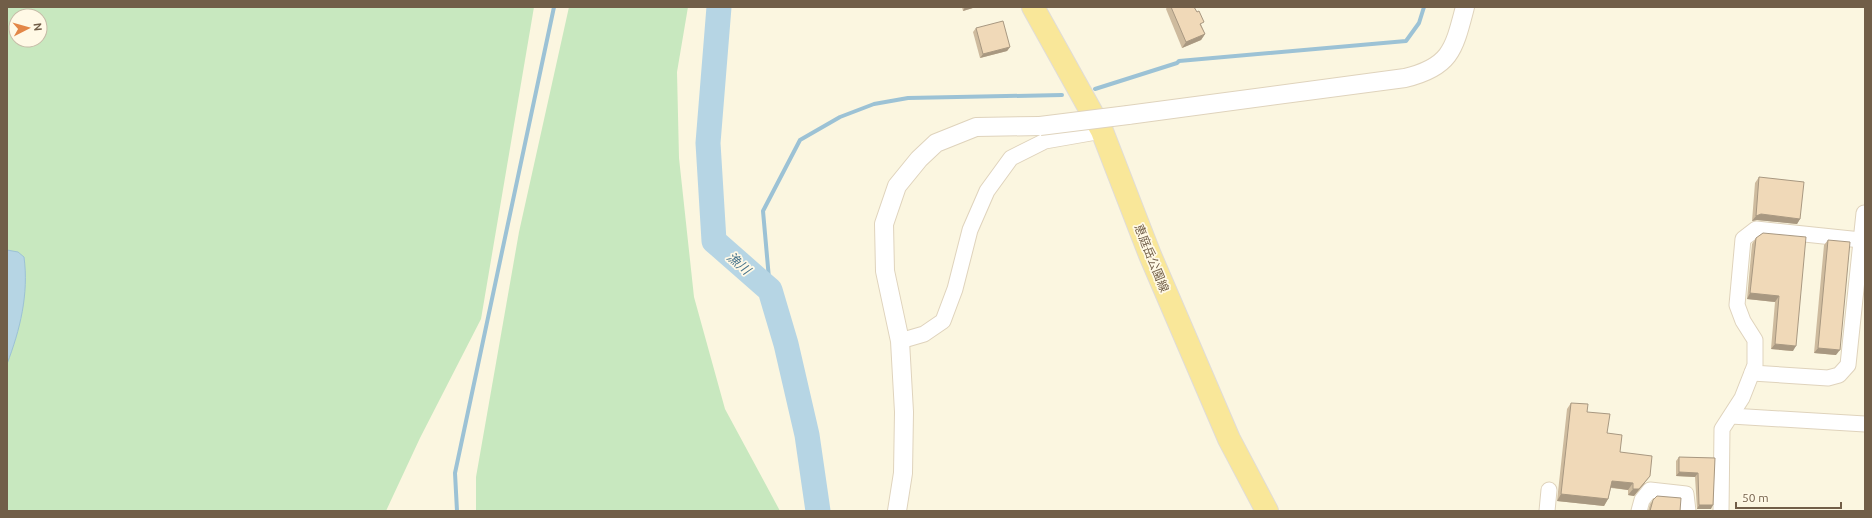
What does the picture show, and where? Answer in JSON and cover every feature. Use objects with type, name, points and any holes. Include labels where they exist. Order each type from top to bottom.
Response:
[{"type":"main road","name":"恵庭岳公園線","points":[[1034,7],[1102,131],[1150,255],[1226,432],[1267,511]]},
{"type":"street","points":[[897,511],[903,473],[904,412],[900,340],[885,271],[884,224],[897,186],[919,159],[936,143],[976,127],[1040,126],[1405,78],[1422,74],[1435,68],[1450,54],[1458,36],[1465,7]]},
{"type":"street","points":[[900,340],[924,334],[943,321],[955,289],[970,230],[987,191],[1011,158],[1045,141],[1102,131]]},
{"type":"street","points":[[1752,373],[1828,378],[1839,375],[1848,365],[1864,213]]},
{"type":"street","points":[[1721,511],[1722,429],[1742,398],[1755,365],[1755,340],[1743,321],[1737,305],[1743,239],[1756,229],[1860,240]]},
{"type":"street","points":[[1731,416],[1865,424]]},
{"type":"street","points":[[1547,511],[1549,490]]},
{"type":"street","points":[[1639,511],[1642,500],[1650,490],[1686,494],[1688,511]]},
{"type":"green space","points":[[7,7],[534,7],[481,319],[420,438],[386,511],[7,511]]},
{"type":"green space","points":[[569,7],[688,7],[677,72],[679,158],[694,297],[725,409],[780,511],[476,511],[476,477],[519,232]]},
{"type":"water","points":[[7,250],[18,252],[24,257],[25,285],[22,312],[16,338],[7,364]]},
{"type":"building","points":[[1171,7],[1194,7],[1197,12],[1199,11],[1204,22],[1200,24],[1205,34],[1186,42]]},
{"type":"building","points":[[1003,21],[1010,47],[983,54],[976,28]]},
{"type":"building","points":[[1759,177],[1804,182],[1800,219],[1761,214],[1756,216]]},
{"type":"building","points":[[1763,233],[1806,237],[1796,346],[1775,344],[1779,296],[1750,293],[1756,238]]},
{"type":"building","points":[[1828,240],[1850,242],[1840,350],[1818,348]]},
{"type":"building","points":[[1571,403],[1588,404],[1587,412],[1610,414],[1607,433],[1622,435],[1620,452],[1652,456],[1650,476],[1639,489],[1633,489],[1633,483],[1612,481],[1608,499],[1561,494]]},
{"type":"building","points":[[1679,457],[1715,458],[1713,505],[1699,505],[1698,473],[1679,472]]},
{"type":"building","points":[[1657,496],[1681,498],[1680,511],[1650,511],[1653,500]]},
{"type":"waterway","points":[[457,511],[455,473],[554,7]]},
{"type":"waterway","name":"漁川","points":[[719,7],[708,143],[714,241],[770,290],[786,344],[807,435],[818,511]]},
{"type":"waterway","points":[[1095,89],[1177,63],[1179,61],[1406,41],[1419,23],[1424,7]]},
{"type":"waterway","points":[[770,290],[763,211],[800,140],[840,117],[874,104],[908,98],[1062,95]]}]
